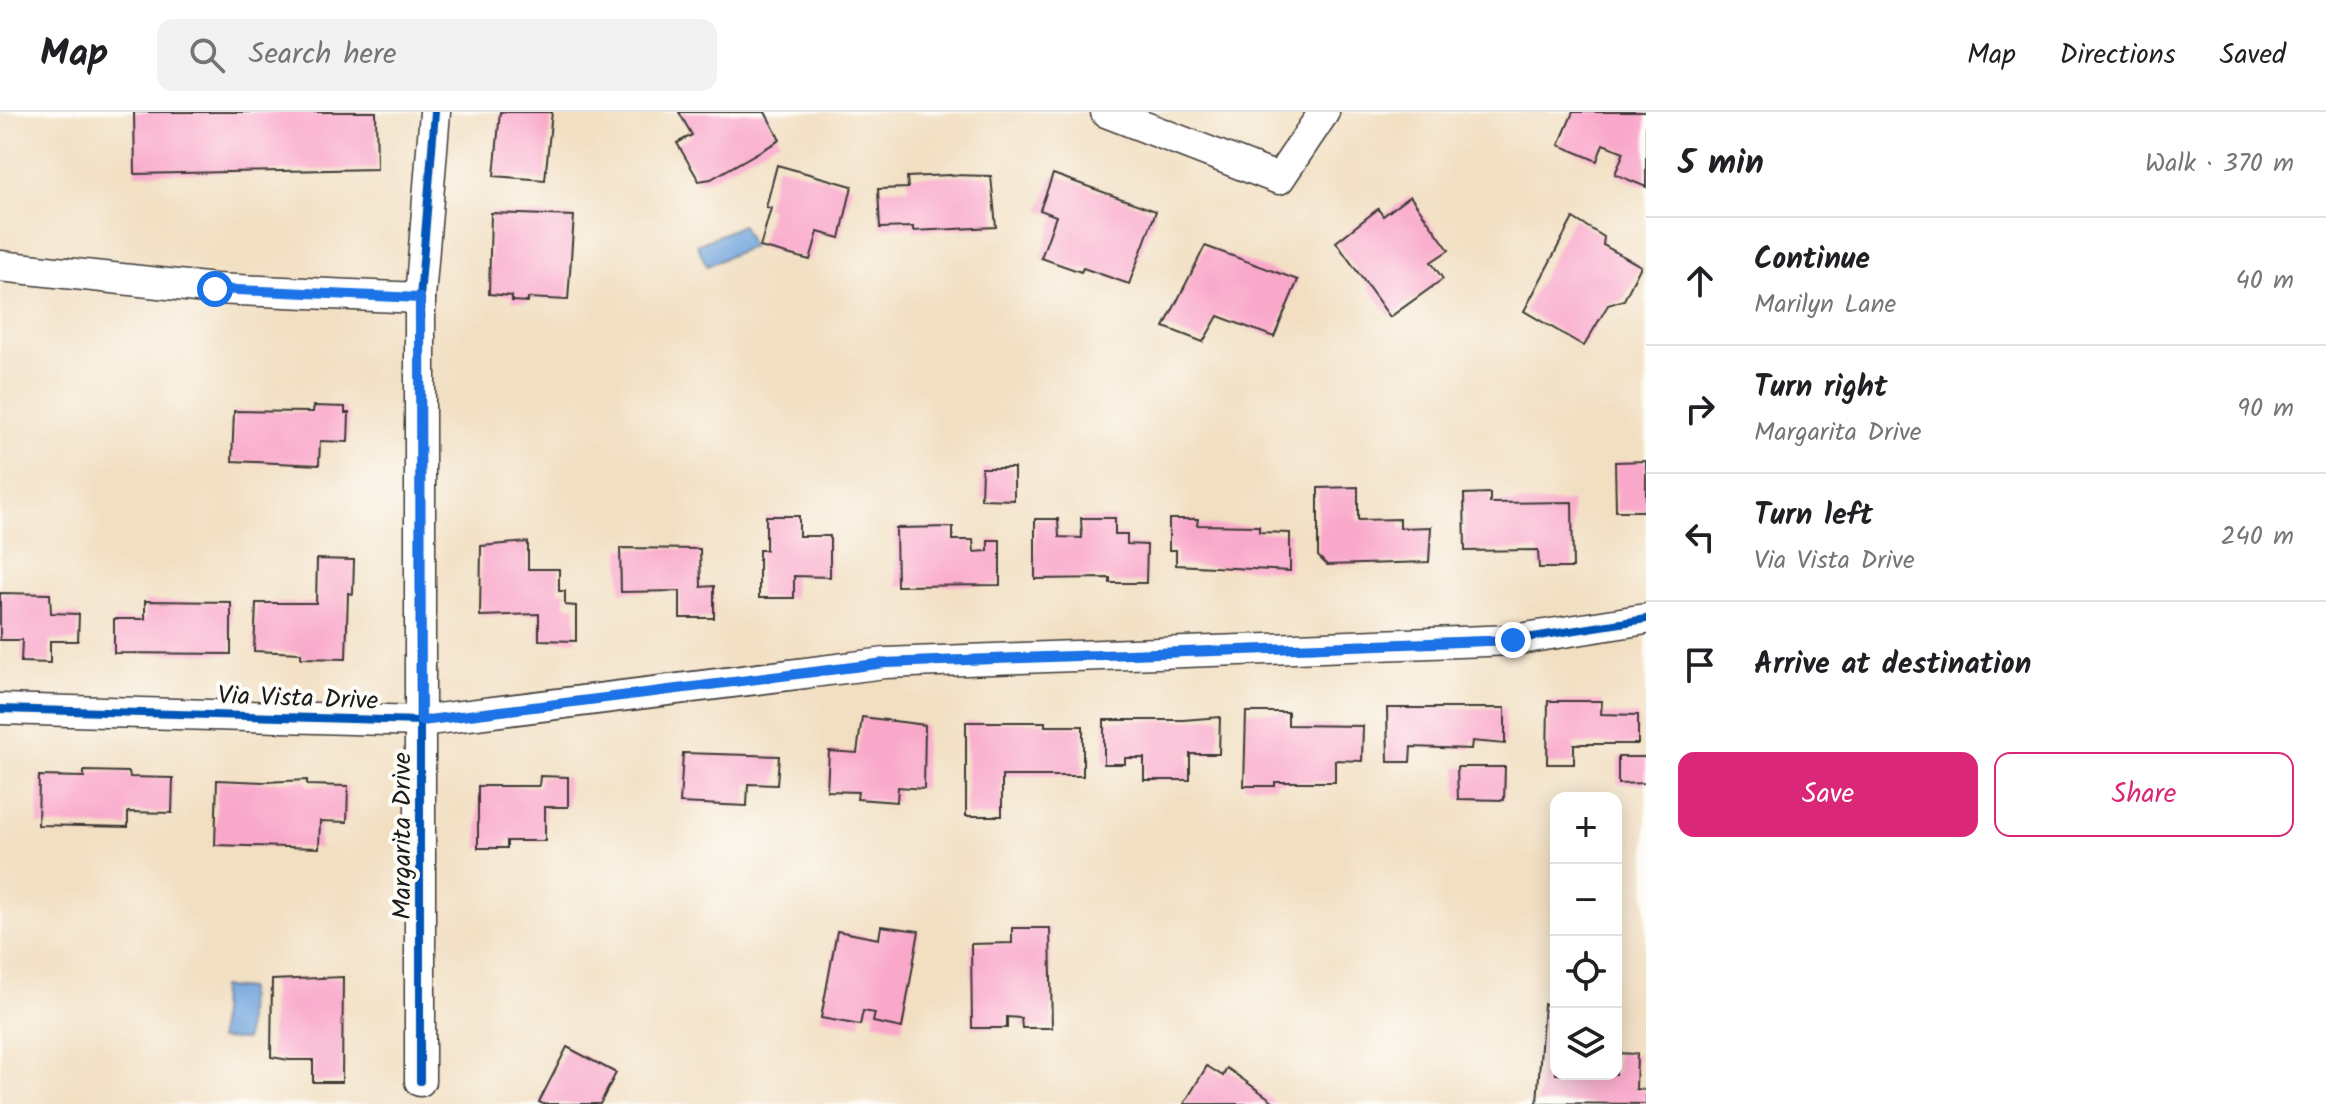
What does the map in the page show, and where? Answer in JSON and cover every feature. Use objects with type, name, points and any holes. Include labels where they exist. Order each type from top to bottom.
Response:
[{"type":"street","name":"Margarita Drive","points":[[420,1081],[420,298],[435,112]]},
{"type":"street","points":[[1106,112],[1279,179],[1324,112]]},
{"type":"street","points":[[0,266],[215,289],[420,298]]},
{"type":"street","name":"Via Vista Drive","points":[[0,709],[421,721],[885,663],[1513,640],[1646,619]]},
{"type":"water","points":[[742,225],[752,246],[707,266],[697,245]]},
{"type":"water","points":[[221,987],[248,989],[246,1040],[219,1039]]},
{"type":"building","points":[[134,112],[376,112],[377,169],[135,174]]},
{"type":"building","points":[[500,112],[552,112],[545,180],[494,176]]},
{"type":"building","points":[[679,112],[765,112],[780,140],[711,179],[699,181],[677,143],[692,135]]},
{"type":"building","points":[[1573,112],[1646,112],[1646,187],[1615,174],[1624,152],[1603,144],[1597,161],[1559,145]]},
{"type":"building","points":[[777,165],[852,186],[840,238],[818,232],[810,260],[760,247],[771,208],[766,207]]},
{"type":"building","points":[[1053,174],[1156,211],[1129,284],[1041,258],[1056,216],[1040,210]]},
{"type":"building","points":[[991,176],[996,227],[913,231],[913,227],[880,228],[878,189],[908,188],[907,177]]},
{"type":"building","points":[[1410,196],[1449,250],[1431,262],[1443,279],[1390,317],[1336,242],[1378,209],[1383,216]]},
{"type":"building","points":[[491,213],[574,216],[568,300],[528,298],[528,302],[512,301],[512,296],[489,294]]},
{"type":"building","points":[[1573,218],[1604,237],[1603,245],[1641,266],[1624,300],[1608,305],[1584,346],[1524,311]]},
{"type":"building","points":[[1205,246],[1298,280],[1274,337],[1218,316],[1203,342],[1164,327]]},
{"type":"building","points":[[314,406],[345,407],[345,413],[349,413],[348,442],[320,441],[319,465],[232,461],[234,411],[313,412]]},
{"type":"building","points":[[1646,461],[1646,511],[1616,511],[1615,462]]},
{"type":"building","points":[[982,468],[1014,468],[1014,500],[981,499]]},
{"type":"building","points":[[1358,487],[1358,520],[1400,519],[1400,528],[1431,527],[1429,562],[1327,565],[1318,556],[1318,488]]},
{"type":"building","points":[[1490,493],[1490,503],[1572,502],[1573,568],[1539,568],[1538,550],[1465,551],[1464,494]]},
{"type":"building","points":[[766,516],[799,516],[799,536],[830,536],[830,577],[794,576],[794,598],[759,598],[759,550],[766,550]]},
{"type":"building","points":[[1081,518],[1115,518],[1115,534],[1127,534],[1127,544],[1147,545],[1146,583],[1110,583],[1110,578],[1035,579],[1035,519],[1058,519],[1059,537],[1082,538]]},
{"type":"building","points":[[1169,519],[1198,519],[1197,525],[1259,526],[1259,532],[1290,533],[1290,571],[1176,565],[1176,550],[1169,550]]},
{"type":"building","points":[[953,527],[953,540],[973,540],[974,552],[988,551],[988,540],[1000,540],[1000,585],[897,586],[896,528]]},
{"type":"building","points":[[528,542],[528,569],[559,569],[559,591],[565,591],[565,605],[576,606],[576,641],[539,640],[539,614],[480,616],[481,546]]},
{"type":"building","points":[[620,548],[700,549],[701,587],[714,586],[714,618],[680,618],[680,591],[621,592]]},
{"type":"building","points":[[317,559],[354,560],[353,594],[348,593],[346,659],[301,658],[301,653],[254,651],[256,603],[316,603]]},
{"type":"building","points":[[0,593],[50,594],[51,613],[79,614],[78,641],[50,641],[50,663],[21,662],[22,640],[0,640]]},
{"type":"building","points":[[145,601],[231,602],[231,654],[114,653],[114,619],[145,619]]},
{"type":"building","points":[[1548,701],[1602,701],[1601,714],[1638,715],[1638,744],[1574,744],[1574,764],[1547,764]]},
{"type":"building","points":[[1387,708],[1505,708],[1505,744],[1472,741],[1471,749],[1411,747],[1410,762],[1388,762]]},
{"type":"building","points":[[1246,712],[1288,712],[1288,725],[1363,726],[1362,761],[1335,760],[1335,782],[1275,782],[1275,786],[1244,786]]},
{"type":"building","points":[[862,717],[925,725],[924,789],[898,787],[897,802],[857,799],[858,792],[827,791],[829,751],[857,753]]},
{"type":"building","points":[[1220,717],[1219,754],[1190,754],[1190,780],[1144,780],[1144,758],[1125,758],[1125,764],[1104,764],[1104,720]]},
{"type":"building","points":[[966,722],[1045,722],[1045,726],[1083,726],[1083,776],[1002,776],[1002,816],[966,816]]},
{"type":"building","points":[[683,753],[779,756],[777,785],[748,784],[747,806],[680,803]]},
{"type":"building","points":[[1618,757],[1646,757],[1646,783],[1618,784]]},
{"type":"building","points":[[1457,767],[1505,767],[1504,800],[1458,799]]},
{"type":"building","points":[[84,771],[129,772],[130,777],[173,778],[172,813],[128,812],[128,827],[38,825],[39,776],[84,777]]},
{"type":"building","points":[[540,776],[568,777],[568,807],[545,807],[545,841],[507,841],[507,848],[478,848],[478,786],[539,786]]},
{"type":"building","points":[[217,780],[307,780],[307,785],[348,786],[347,822],[320,821],[319,848],[215,845]]},
{"type":"building","points":[[881,926],[919,931],[902,1028],[873,1022],[875,1013],[863,1011],[860,1025],[821,1018],[837,931],[879,939]]},
{"type":"building","points":[[1012,928],[1050,928],[1052,1028],[1022,1028],[1021,1018],[1007,1017],[1007,1028],[972,1028],[971,944],[1012,943]]},
{"type":"building","points":[[343,977],[342,1082],[313,1082],[313,1060],[271,1057],[272,980]]},
{"type":"building","points":[[1544,1004],[1550,1004],[1550,1080],[1622,1080],[1622,1053],[1637,1054],[1636,1089],[1646,1090],[1646,1104],[1537,1103]]},
{"type":"building","points":[[567,1047],[616,1073],[600,1104],[539,1102]]},
{"type":"building","points":[[1207,1066],[1223,1076],[1227,1068],[1277,1104],[1184,1104]]},
{"type":"cycle path","points":[[420,1081],[420,298],[435,112]]},
{"type":"cycle path","points":[[0,709],[421,721],[885,663],[1513,640],[1646,619]]},
{"type":"route","points":[[215,289],[420,298],[421,721],[885,663],[1513,640]]}]
